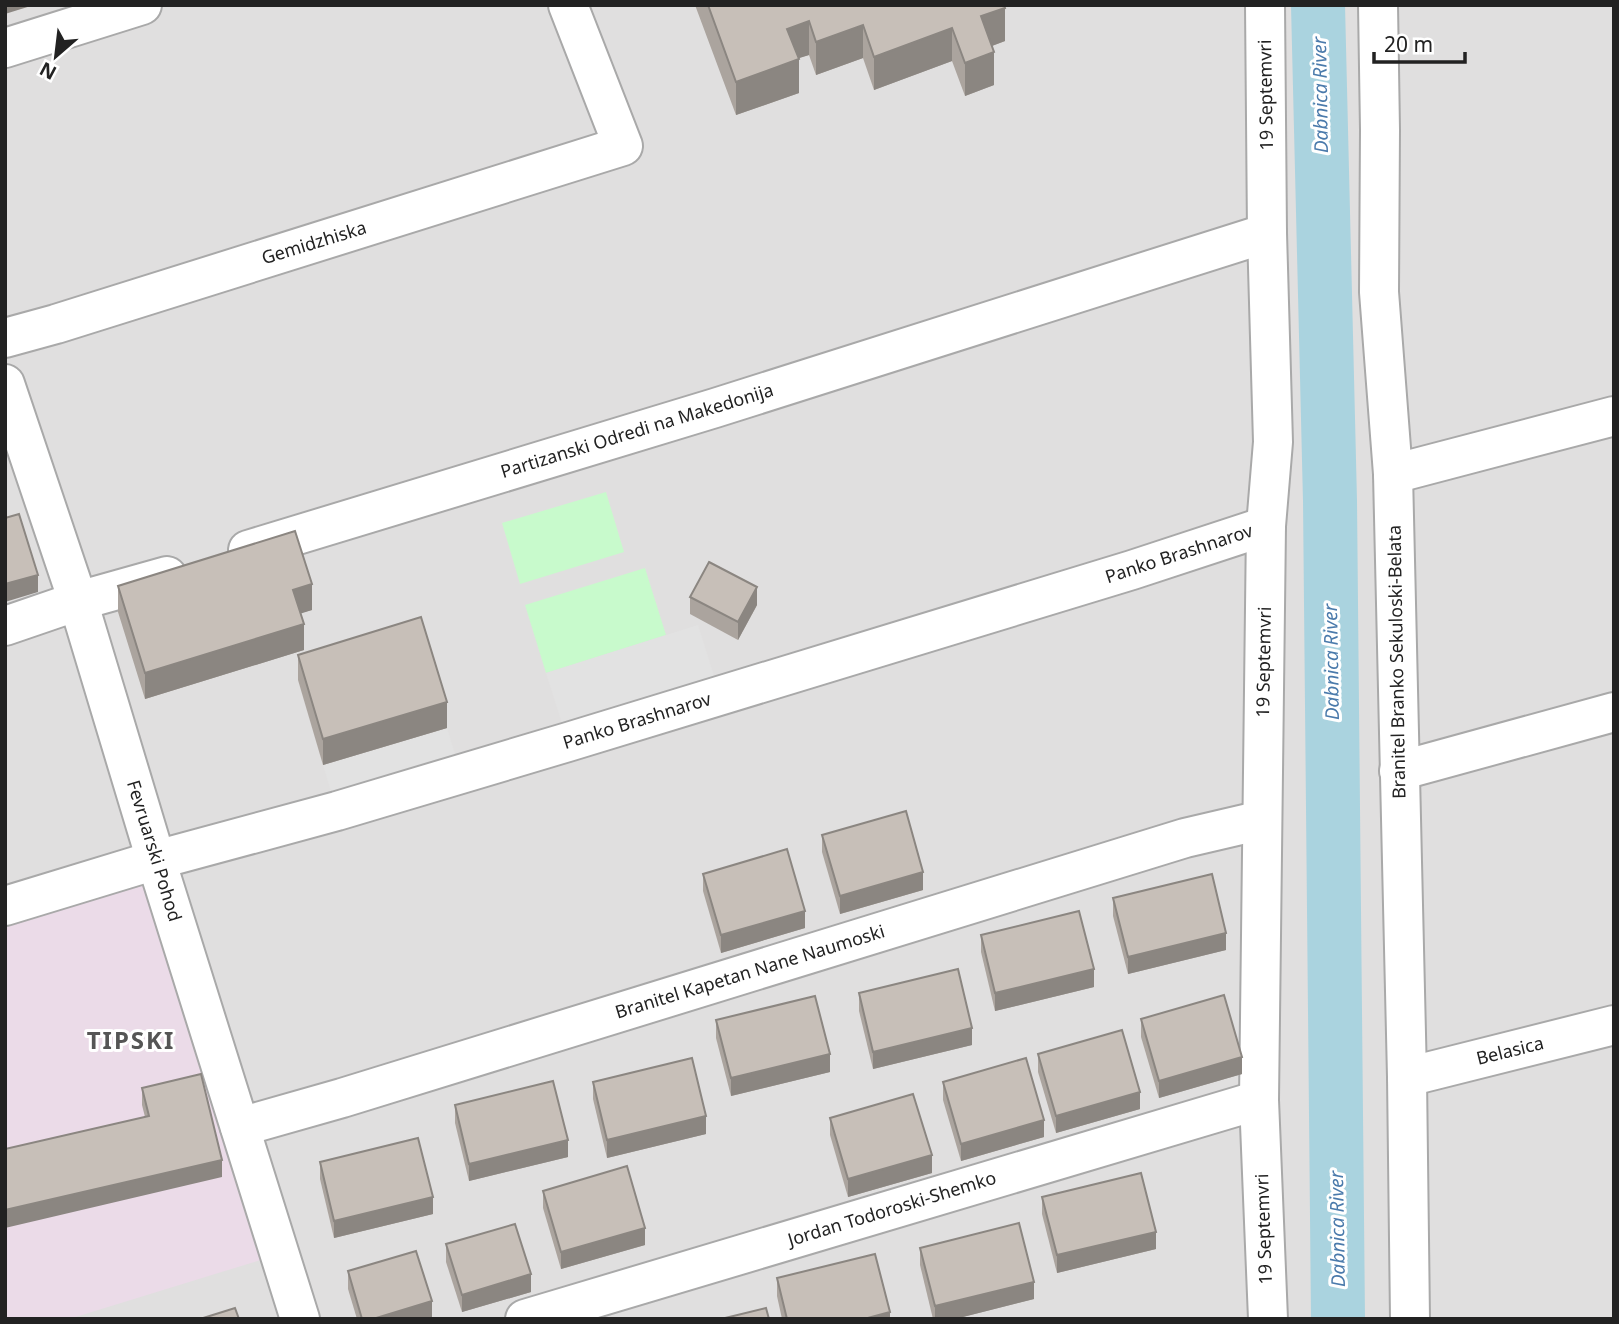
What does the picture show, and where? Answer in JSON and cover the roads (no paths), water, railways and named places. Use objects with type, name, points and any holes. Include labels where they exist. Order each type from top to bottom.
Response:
[{"type":"street","points":[[5,48],[142,5]]},
{"type":"street","name":"Gemidzhiska","points":[[5,338],[623,146],[568,5]]},
{"type":"street","name":"19 Septemvri","points":[[1265,5],[1267,233],[1273,442],[1266,526],[1259,1100],[1268,1319]]},
{"type":"street","name":"Branitel Branko Sekuloski-Belata","points":[[1378,5],[1379,292],[1393,474],[1410,1319]]},
{"type":"street","name":"Partizanski Odredi na Makedonija","points":[[5,626],[78,601],[715,408],[1267,233]]},
{"type":"street","name":"Fevruarski Pohod","points":[[5,384],[78,601],[300,1319]]},
{"type":"street","points":[[1393,474],[1614,416]]},
{"type":"street","name":"Panko Brashnarov","points":[[5,906],[156,859],[337,811],[568,742],[1119,574],[1266,526]]},
{"type":"street","points":[[1399,771],[1614,712]]},
{"type":"street","name":"Branitel Kapetan Nane Naumoski","points":[[240,1127],[1185,838],[1262,820]]},
{"type":"street","name":"Belasica","points":[[1407,1077],[1614,1025]]},
{"type":"street","name":"Jordan Todoroski-Shemko","points":[[525,1319],[1259,1100]]},
{"type":"waterway","name":"Dabnica River","points":[[1318,5],[1330,501],[1338,1319]]},
{"type":"district","name":"TIPSKI","points":[[131,1041]]}]
